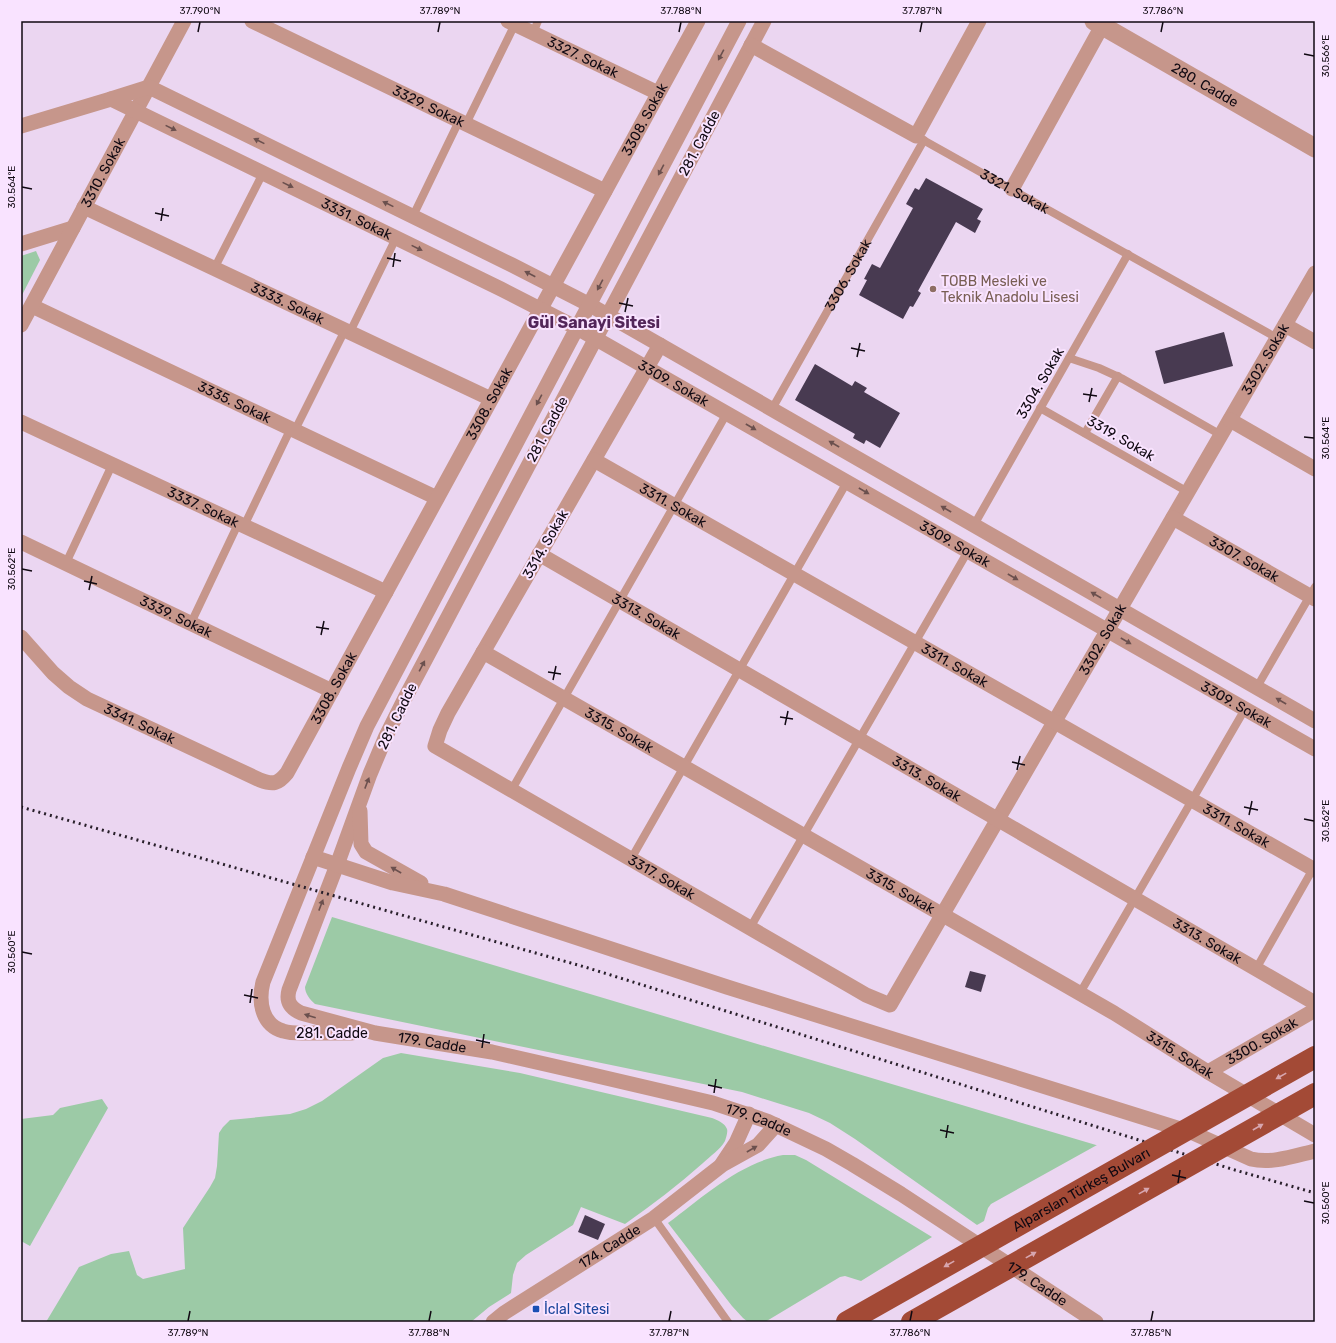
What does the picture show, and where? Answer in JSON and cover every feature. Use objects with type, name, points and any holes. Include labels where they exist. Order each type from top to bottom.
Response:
[{"type":"highway","name":"Alparslan Türkeş Bulvarı","points":[[847,1322],[1315,1057]]},
{"type":"highway","points":[[912,1322],[1315,1094]]},
{"type":"street","name":"3310. Sokak","points":[[21,325],[184,21]]},
{"type":"street","name":"3329. Sokak","points":[[252,21],[605,191]]},
{"type":"street","name":"3308. Sokak","points":[[276,783],[288,773],[698,21]]},
{"type":"street","name":"281. Cadde","points":[[375,1033],[289,1032],[274,1027],[263,1012],[260,997],[263,982],[349,768],[368,726],[740,21]]},
{"type":"street","name":"281. Cadde","points":[[375,1033],[301,1013],[292,1008],[288,1000],[289,990],[337,865],[359,802],[386,736],[405,698],[764,21]]},
{"type":"street","name":"3306. Sokak","points":[[920,138],[979,21]]},
{"type":"street","name":"3327. Sokak","points":[[511,23],[536,27],[658,93]]},
{"type":"street","points":[[1012,189],[1098,23]]},
{"type":"street","name":"280. Cadde","points":[[1098,23],[1315,148]]},
{"type":"street","name":"3321. Sokak","points":[[751,45],[920,138]]},
{"type":"street","points":[[21,126],[149,87]]},
{"type":"street","name":"3331. Sokak","points":[[149,87],[553,285],[590,305]]},
{"type":"street","name":"3331. Sokak","points":[[111,99],[577,328]]},
{"type":"street","name":"3333. Sokak","points":[[84,207],[491,399]]},
{"type":"street","points":[[21,244],[73,228]]},
{"type":"street","name":"3302. Sokak","points":[[890,1005],[1315,273]]},
{"type":"street","name":"3309. Sokak","points":[[590,305],[1315,720]]},
{"type":"street","name":"3335. Sokak","points":[[32,306],[437,498]]},
{"type":"street","name":"3309. Sokak","points":[[577,328],[1315,749]]},
{"type":"street","points":[[1281,331],[1315,342]]},
{"type":"street","name":"3314. Sokak","points":[[435,746],[440,730],[448,713],[660,344]]},
{"type":"street","points":[[1230,420],[1315,469]]},
{"type":"street","name":"3337. Sokak","points":[[21,422],[386,592]]},
{"type":"street","name":"3311. Sokak","points":[[594,460],[1314,868]]},
{"type":"street","name":"3307. Sokak","points":[[1173,518],[1313,594]]},
{"type":"street","name":"3339. Sokak","points":[[21,542],[332,691]]},
{"type":"street","name":"3313. Sokak","points":[[539,554],[1315,1003]]},
{"type":"street","name":"3341. Sokak","points":[[21,637],[52,673],[68,687],[87,700],[260,780],[268,783],[276,783]]},
{"type":"street","name":"3315. Sokak","points":[[483,652],[1080,993],[1208,1072],[1315,1135]]},
{"type":"street","name":"3317. Sokak","points":[[435,746],[866,995],[890,1005]]},
{"type":"street","points":[[359,802],[361,844],[366,852],[411,878],[444,894]]},
{"type":"street","points":[[313,858],[393,883],[444,894],[727,987],[1193,1133],[1251,1159],[1273,1160],[1315,1151]]},
{"type":"street","name":"3300. Sokak","points":[[1208,1072],[1315,1010]]},
{"type":"street","name":"179. Cadde","points":[[375,1033],[492,1052],[541,1062],[713,1103],[749,1114],[826,1149],[852,1164],[1096,1322]]},
{"type":"street","points":[[722,1165],[736,1142],[749,1114]]},
{"type":"street","points":[[722,1165],[758,1145],[776,1125]]},
{"type":"street","name":"174. Cadde","points":[[493,1322],[504,1313],[654,1218],[722,1165]]},
{"type":"lane","points":[[413,216],[462,123],[511,23]]},
{"type":"lane","name":"3321. Sokak","points":[[920,138],[1128,254],[1281,331]]},
{"type":"lane","name":"3306. Sokak","points":[[772,409],[920,138]]},
{"type":"lane","points":[[214,269],[263,173]]},
{"type":"lane","points":[[191,623],[241,525],[396,238]]},
{"type":"lane","name":"3304. Sokak","points":[[974,525],[1128,254]]},
{"type":"lane","points":[[1069,358],[1118,376],[1221,434]]},
{"type":"lane","points":[[1085,433],[1118,376]]},
{"type":"lane","name":"3319. Sokak","points":[[1040,408],[1188,492]]},
{"type":"lane","points":[[511,790],[727,413]]},
{"type":"lane","points":[[66,563],[112,465]]},
{"type":"lane","points":[[631,859],[848,482]]},
{"type":"lane","points":[[750,928],[968,551]]},
{"type":"lane","points":[[1257,687],[1313,594]]},
{"type":"lane","points":[[1080,993],[1245,709]]},
{"type":"lane","points":[[1256,969],[1314,868]]},
{"type":"lane","points":[[654,1218],[728,1322]]},
{"type":"green space","points":[[36,251],[40,260],[21,297],[21,256]]},
{"type":"green space","points":[[332,917],[1097,1145],[991,1204],[988,1208],[984,1221],[977,1225],[855,1139],[830,1123],[809,1113],[742,1092],[315,1004],[308,996],[305,987]]},
{"type":"green space","points":[[401,1053],[520,1073],[712,1118],[725,1125],[727,1130],[725,1141],[715,1153],[694,1171],[665,1195],[625,1224],[581,1207],[573,1225],[526,1255],[517,1263],[513,1275],[511,1293],[489,1307],[471,1322],[46,1322],[79,1267],[111,1254],[129,1251],[137,1275],[143,1279],[185,1269],[183,1228],[215,1178],[219,1133],[230,1120],[290,1114],[306,1109],[322,1101],[383,1058]]},
{"type":"green space","points":[[102,1099],[108,1108],[30,1246],[21,1241],[21,1119],[53,1115],[60,1108]]},
{"type":"green space","points":[[783,1155],[795,1155],[806,1160],[932,1237],[861,1281],[845,1276],[840,1277],[765,1322],[748,1322],[732,1306],[668,1223],[708,1192],[737,1173],[751,1165]]},
{"type":"building","points":[[926,178],[983,209],[977,219],[981,221],[975,233],[956,222],[918,291],[921,293],[913,307],[910,306],[903,319],[859,295],[867,280],[864,279],[872,264],[880,268],[913,208],[906,204],[915,188],[919,190]]},
{"type":"building","points":[[1224,332],[1233,366],[1164,384],[1155,351]]},
{"type":"building","points":[[815,364],[852,386],[855,381],[867,388],[864,392],[900,413],[880,448],[866,440],[864,444],[853,438],[855,434],[795,400]]},
{"type":"building","points":[[970,971],[986,975],[981,992],[965,987]]},
{"type":"building","points":[[585,1215],[605,1224],[598,1240],[578,1232]]},
{"type":"railway","points":[[21,807],[585,967],[1235,1170],[1315,1193]]},
{"type":"place","name":"TOBB Mesleki ve Teknik Anadolu Lisesi","points":[[933,289]]},
{"type":"place","name":"İclal Sitesi","points":[[536,1309]]},
{"type":"district","name":"Gül Sanayi Sitesi","points":[[594,322]]}]
